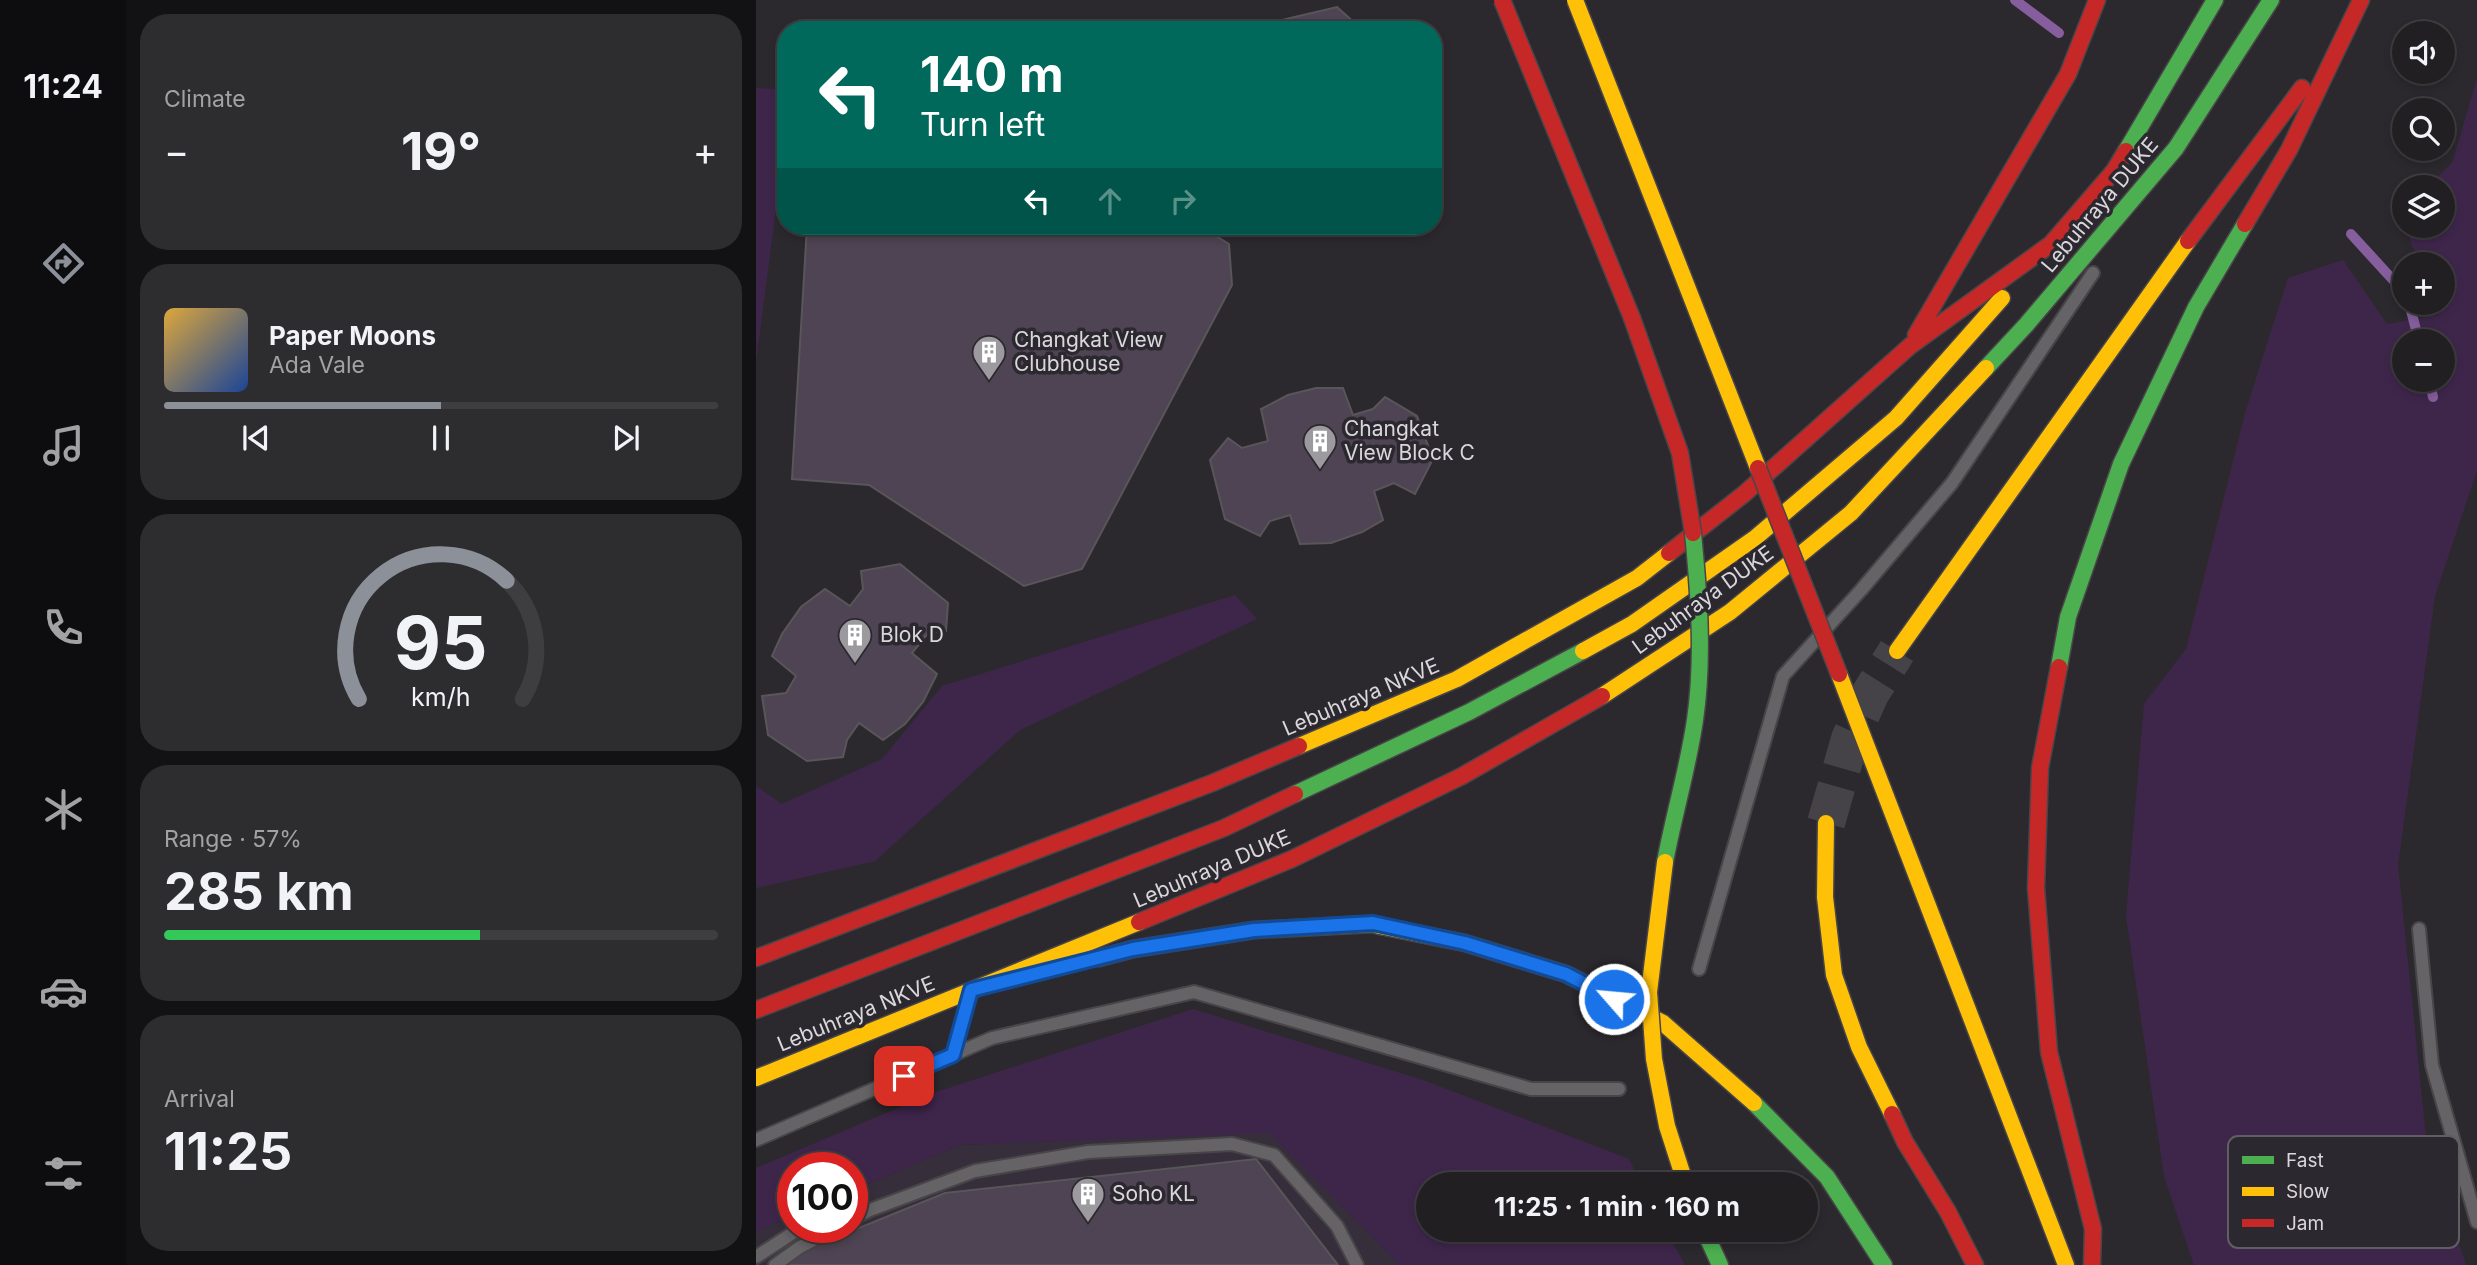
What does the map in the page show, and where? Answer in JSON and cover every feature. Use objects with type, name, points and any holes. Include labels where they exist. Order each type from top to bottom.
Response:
[{"type":"highway","points":[[1502,0],[1632,318],[1680,453],[1690,514],[1698,582],[1700,658],[1695,718],[1662,882],[1649,992],[1654,1059],[1667,1126],[1682,1172]]},
{"type":"highway","points":[[1575,0],[1839,674],[2066,1265]]},
{"type":"highway","points":[[1910,345],[2068,74],[2097,0]]},
{"type":"highway","name":"Lebuhraya DUKE","points":[[756,1010],[1224,828],[1469,712],[1632,624],[1755,538],[1896,418],[2114,171],[2215,0]]},
{"type":"highway","name":"Lebuhraya DUKE","points":[[971,990],[1292,859],[1462,776],[1620,686],[1730,612],[1851,513],[2026,324],[2176,148],[2272,0]]},
{"type":"highway","points":[[2092,1265],[2092,1229],[2049,1052],[2036,888],[2040,768],[2068,617],[2127,452],[2196,307],[2289,150],[2361,0]]},
{"type":"highway","points":[[1897,651],[2168,267],[2266,133],[2342,37]]},
{"type":"highway","name":"Lebuhraya DUKE","points":[[1910,345],[2051,244]]},
{"type":"highway","name":"Lebuhraya NKVE","points":[[756,958],[1212,783],[1457,679],[1637,578],[1744,494],[1910,345]]},
{"type":"highway","points":[[1826,823],[1825,897],[1834,975],[1859,1047],[1905,1142],[1948,1212],[1975,1265]]},
{"type":"highway","points":[[971,990],[1133,949],[1254,930],[1373,923],[1465,943],[1566,974],[1663,1023],[1747,1095],[1827,1177],[1884,1265]]},
{"type":"highway","name":"Lebuhraya NKVE","points":[[756,1078],[971,990]]},
{"type":"highway","points":[[1709,1242],[1720,1265]]},
{"type":"lane","points":[[2115,240],[2176,148]]},
{"type":"lane","points":[[1699,969],[1783,676],[1952,483],[2099,263]]},
{"type":"lane","points":[[2419,929],[2432,1065],[2452,1136]]},
{"type":"lane","points":[[953,1055],[971,990]]},
{"type":"lane","points":[[756,1140],[992,1038],[1194,992],[1531,1089],[1619,1089]]},
{"type":"lane","points":[[868,1211],[975,1171],[1088,1152],[1232,1144],[1274,1155],[1337,1226],[1357,1265]]},
{"type":"lane","points":[[2459,1159],[2477,1222]]},
{"type":"lane","points":[[756,1257],[777,1243]]},
{"type":"lane","points":[[775,1265],[808,1243]]},
{"type":"shaded area","points":[[2477,79],[2477,471],[2435,596],[2398,865],[2426,1136],[2228,1136],[2228,1248],[2459,1248],[2459,1244],[2466,1265],[2194,1265],[2164,1176],[2126,916],[2144,704],[2186,649],[2245,413],[2288,278],[2343,260],[2387,324],[2455,315],[2455,252],[2415,252],[2409,238],[2455,238],[2455,175],[2440,175],[2455,161]]},
{"type":"shaded area","points":[[756,88],[777,89],[777,201],[756,362]]},
{"type":"shaded area","points":[[1235,595],[1257,619],[1020,730],[875,861],[756,888],[756,786],[782,804],[882,759],[942,686]]},
{"type":"shaded area","points":[[1193,1009],[1423,1080],[1629,1159],[1636,1172],[1416,1172],[1416,1242],[1673,1242],[1685,1265],[1400,1265],[1269,1133],[960,1145],[868,1184],[868,1152],[794,1152],[936,1092]]},
{"type":"shaded area","name":"Soho KL","points":[[1269,1132],[1400,1265],[756,1265],[756,1232],[777,1223],[777,1243],[868,1243],[868,1184],[960,1145]]},
{"type":"shaded area","points":[[777,1159],[777,1223],[756,1232],[756,1168]]},
{"type":"building","points":[[1337,7],[1352,21],[1277,21]]},
{"type":"building","name":"Changkat View Clubhouse","points":[[806,235],[1214,235],[1229,244],[1232,285],[1082,569],[1024,586],[869,485],[792,479]]},
{"type":"building","name":"Changkat View Block C","points":[[1316,388],[1343,388],[1353,415],[1373,409],[1385,397],[1417,416],[1433,459],[1415,494],[1394,483],[1374,491],[1383,520],[1362,532],[1331,543],[1300,544],[1290,515],[1270,521],[1260,536],[1225,519],[1210,460],[1228,438],[1242,448],[1268,441],[1261,409],[1288,395]]},
{"type":"building","name":"Blok D","points":[[900,564],[948,603],[946,631],[929,632],[912,653],[937,674],[923,702],[905,724],[883,740],[859,723],[847,740],[843,757],[807,761],[768,735],[762,696],[786,693],[796,676],[772,656],[782,634],[801,607],[825,589],[850,606],[863,589],[861,571]]},
{"type":"building","name":"Soho KL","points":[[1256,1159],[1338,1265],[788,1265],[807,1249],[822,1243],[868,1243],[868,1224],[945,1193]]},
{"type":"waterway","points":[[2015,0],[2059,33]]},
{"type":"waterway","points":[[2351,234],[2392,279]]},
{"type":"waterway","points":[[2412,315],[2416,329]]},
{"type":"waterway","points":[[2432,392],[2433,397]]},
{"type":"tunnel","points":[[1826,823],[1850,739],[1870,694],[1897,651]]},
{"type":"traffic: fast","points":[[2126,151],[2215,0]]},
{"type":"traffic: fast","points":[[1986,368],[2026,325],[2176,148],[2271,0]]},
{"type":"traffic: fast","points":[[2059,667],[2068,617],[2121,464],[2196,307],[2245,224]]},
{"type":"traffic: fast","points":[[1665,862],[1689,756],[1698,697],[1700,626],[1693,533]]},
{"type":"traffic: fast","points":[[1295,794],[1469,712],[1583,651]]},
{"type":"traffic: fast","points":[[1099,958],[1133,949],[1254,930],[1373,924],[1380,926]]},
{"type":"traffic: fast","points":[[1754,1103],[1827,1177],[1884,1265]]},
{"type":"traffic: fast","points":[[1709,1242],[1720,1265]]},
{"type":"traffic: slow","points":[[1575,0],[1758,468]]},
{"type":"traffic: slow","points":[[1897,651],[2188,241]]},
{"type":"traffic: slow","points":[[1583,651],[1632,624],[1755,538],[1896,418],[2002,298]]},
{"type":"traffic: slow","points":[[1602,696],[1730,612],[1851,513],[1986,368]]},
{"type":"traffic: slow","points":[[1299,746],[1457,679],[1637,578],[1669,553]]},
{"type":"traffic: slow","points":[[1839,674],[2066,1265]]},
{"type":"traffic: slow","points":[[1826,823],[1825,897],[1834,975],[1859,1047],[1892,1114]]},
{"type":"traffic: slow","points":[[1665,862],[1649,992],[1654,1059],[1667,1126],[1682,1172]]},
{"type":"traffic: slow","points":[[756,1078],[1139,922]]},
{"type":"traffic: slow","points":[[1380,926],[1465,943],[1566,974],[1663,1023],[1754,1103]]},
{"type":"traffic: jam","points":[[1502,0],[1632,318],[1680,453],[1693,533]]},
{"type":"traffic: jam","points":[[1916,335],[2068,74],[2097,0]]},
{"type":"traffic: jam","points":[[2245,224],[2289,150],[2361,0]]},
{"type":"traffic: jam","points":[[2188,241],[2302,88]]},
{"type":"traffic: jam","points":[[1669,553],[1744,494],[1910,346],[2051,244],[2114,171],[2126,151]]},
{"type":"traffic: jam","points":[[1758,468],[1839,674]]},
{"type":"traffic: jam","points":[[2059,667],[2040,768],[2036,888],[2049,1052],[2093,1229],[2092,1265]]},
{"type":"traffic: jam","points":[[1139,922],[1292,859],[1462,776],[1602,696]]},
{"type":"traffic: jam","points":[[756,958],[1212,783],[1299,746]]},
{"type":"traffic: jam","points":[[756,1010],[1224,828],[1295,794]]},
{"type":"traffic: jam","points":[[1892,1114],[1975,1265]]},
{"type":"place","name":"Changkat View Clubhouse","points":[[989,382]]},
{"type":"place","name":"Changkat View Block C","points":[[1320,471]]},
{"type":"place","name":"Blok D","points":[[855,665]]},
{"type":"place","name":"Soho KL","points":[[1088,1224]]},
{"type":"route","points":[[904,1076],[953,1055],[971,990],[1133,949],[1254,930],[1373,923],[1465,943],[1566,974],[1614,999]]}]
